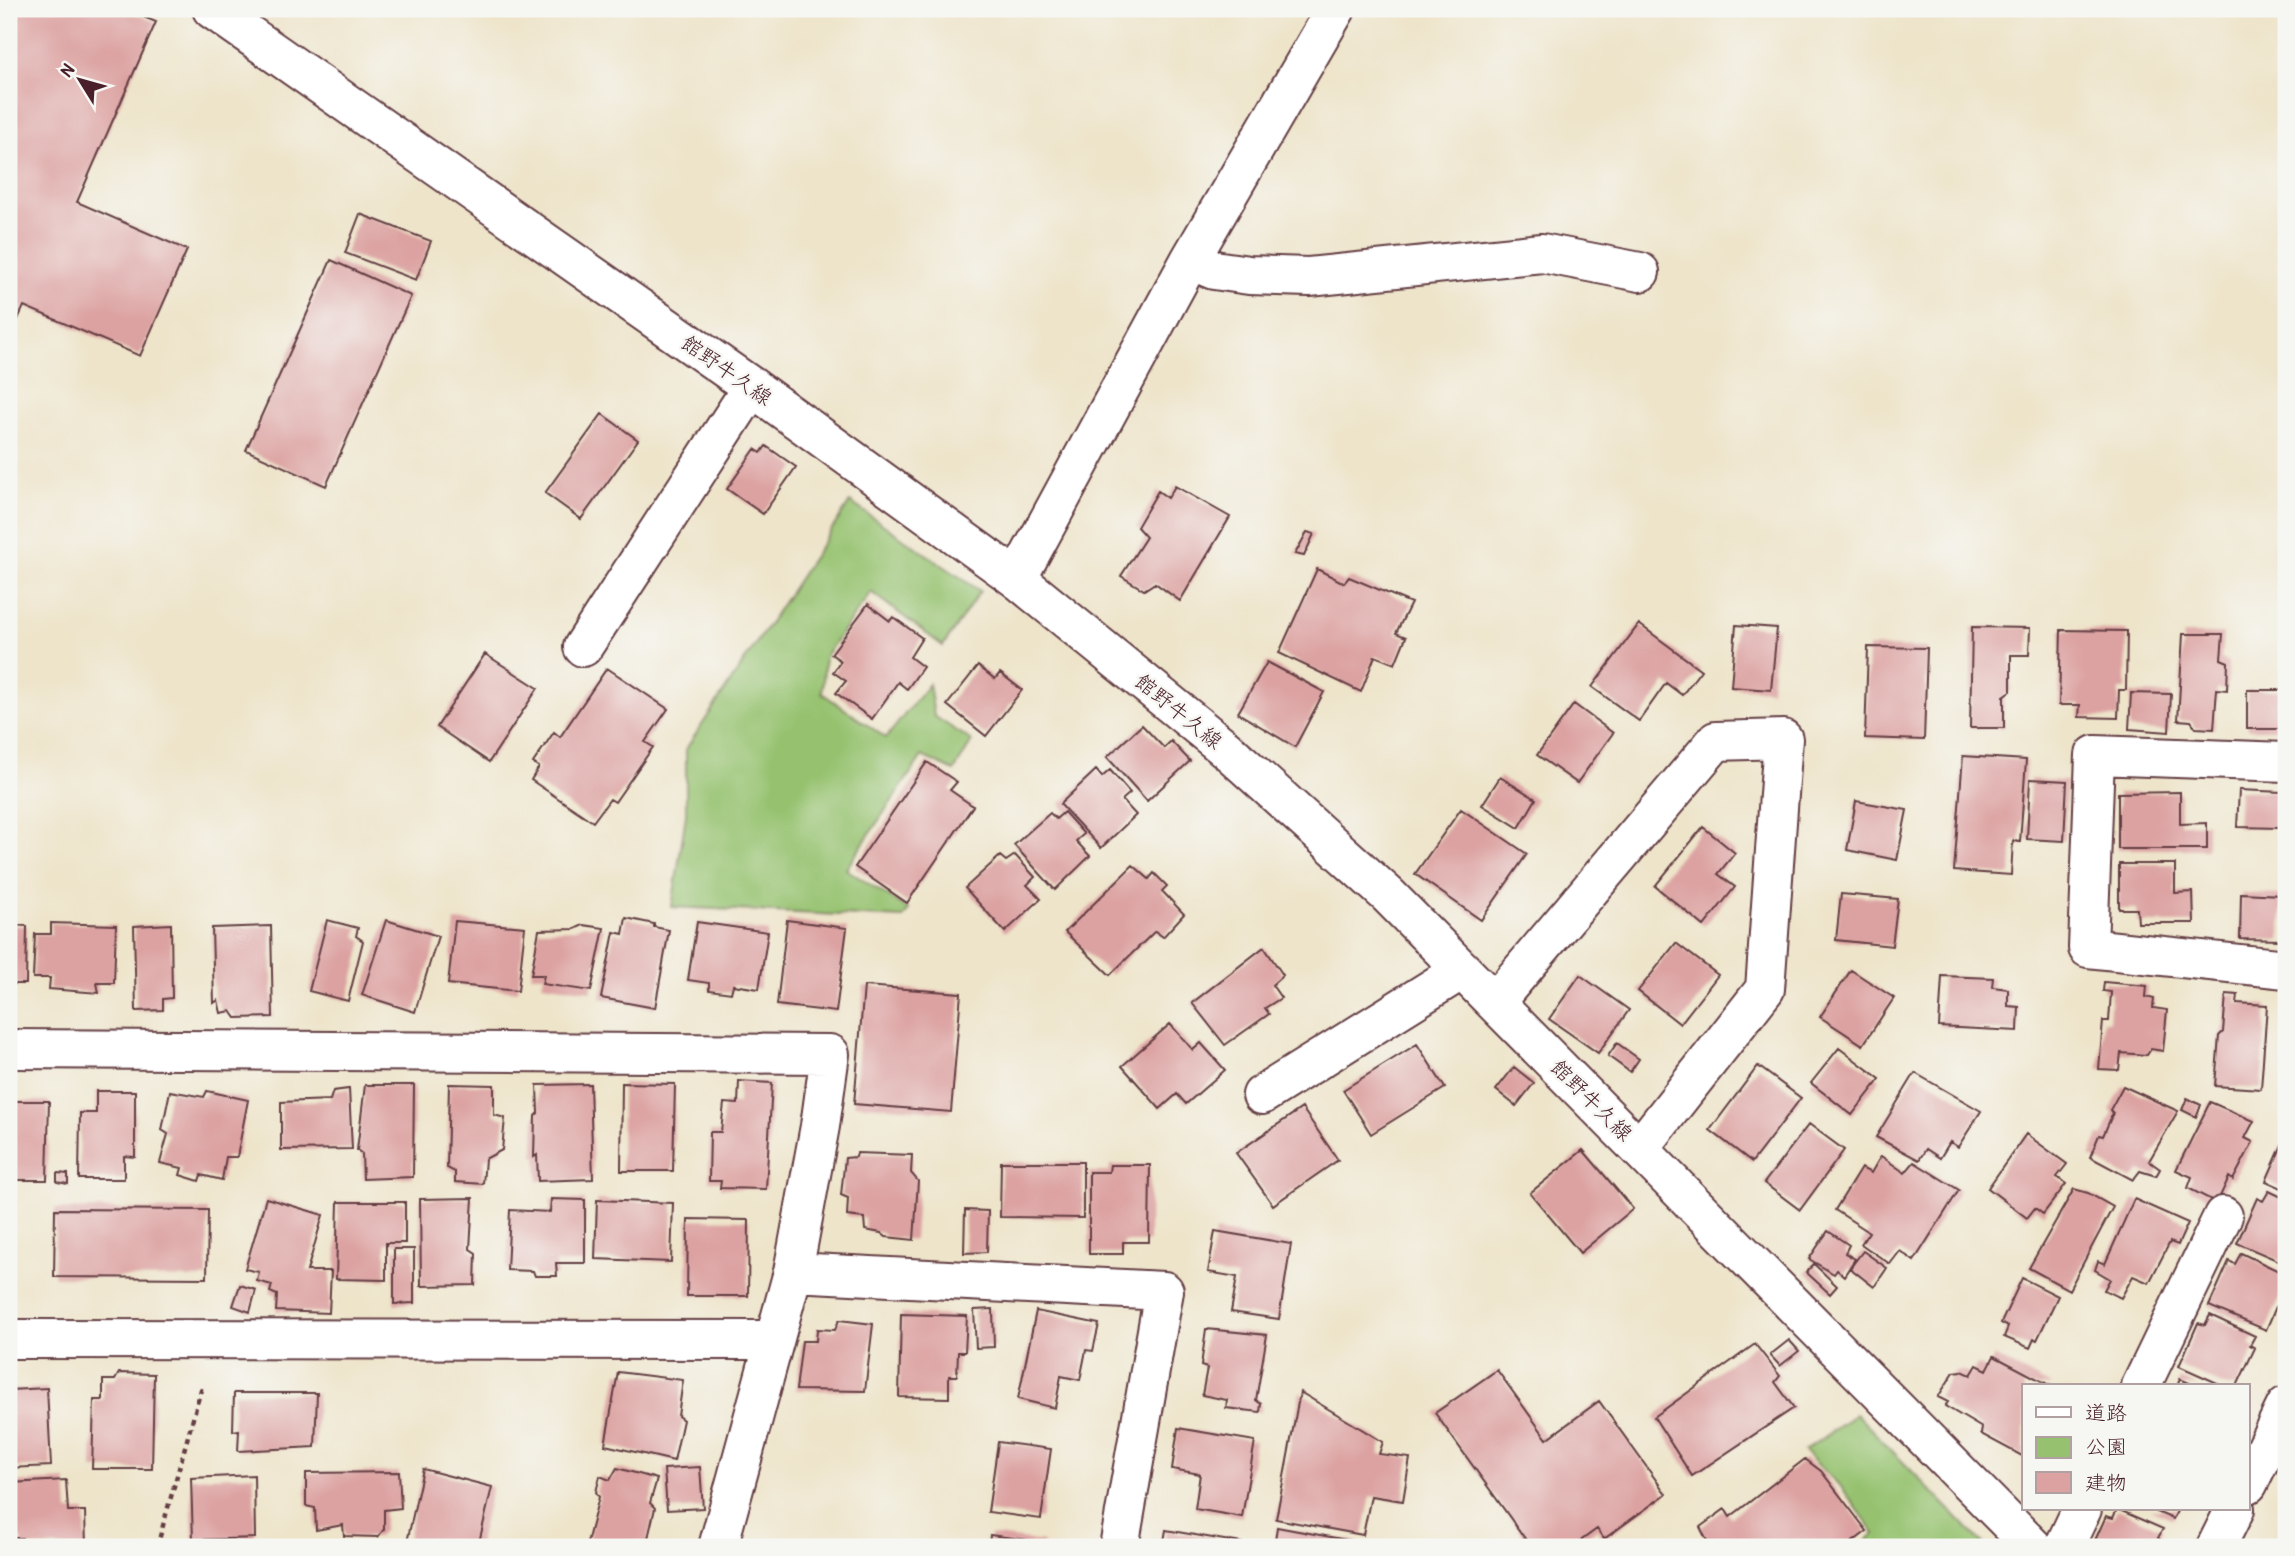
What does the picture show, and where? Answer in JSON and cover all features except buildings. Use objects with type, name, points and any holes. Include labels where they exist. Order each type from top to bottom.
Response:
[{"type":"street","name":"館野牛久線","points":[[212,9],[751,387],[1017,579],[1226,749],[1388,895],[2033,1547]]},
{"type":"street","points":[[1017,579],[1190,260],[1336,9]]},
{"type":"street","points":[[1190,260],[1214,270],[1249,275],[1309,277],[1542,253],[1640,272]]},
{"type":"street","points":[[583,647],[751,387]]},
{"type":"street","points":[[1495,1002],[1716,741],[1783,739],[1765,989],[1640,1148]]},
{"type":"street","points":[[2286,762],[2095,755],[2088,948],[2286,970]]},
{"type":"street","points":[[1262,1095],[1462,970]]},
{"type":"street","points":[[9,1049],[830,1054],[793,1272],[718,1547]]},
{"type":"street","points":[[2142,1384],[2222,1216]]},
{"type":"street","points":[[793,1272],[1164,1291],[1119,1547]]},
{"type":"street","points":[[9,1339],[773,1340]]},
{"type":"street","points":[[2250,1480],[2286,1406]]},
{"type":"street","points":[[2064,1547],[2082,1510]]},
{"type":"street","points":[[2216,1547],[2234,1510]]},
{"type":"path","points":[[157,1547],[214,1340]]},
{"type":"green space","points":[[850,502],[980,591],[943,646],[871,592],[825,656],[822,693],[886,738],[929,684],[934,716],[972,741],[954,771],[922,756],[846,869],[909,910],[903,918],[672,907],[686,815],[686,749]]},
{"type":"green space","points":[[1856,1414],[1986,1547],[1859,1547],[1875,1533],[1842,1488],[1804,1451]]}]
